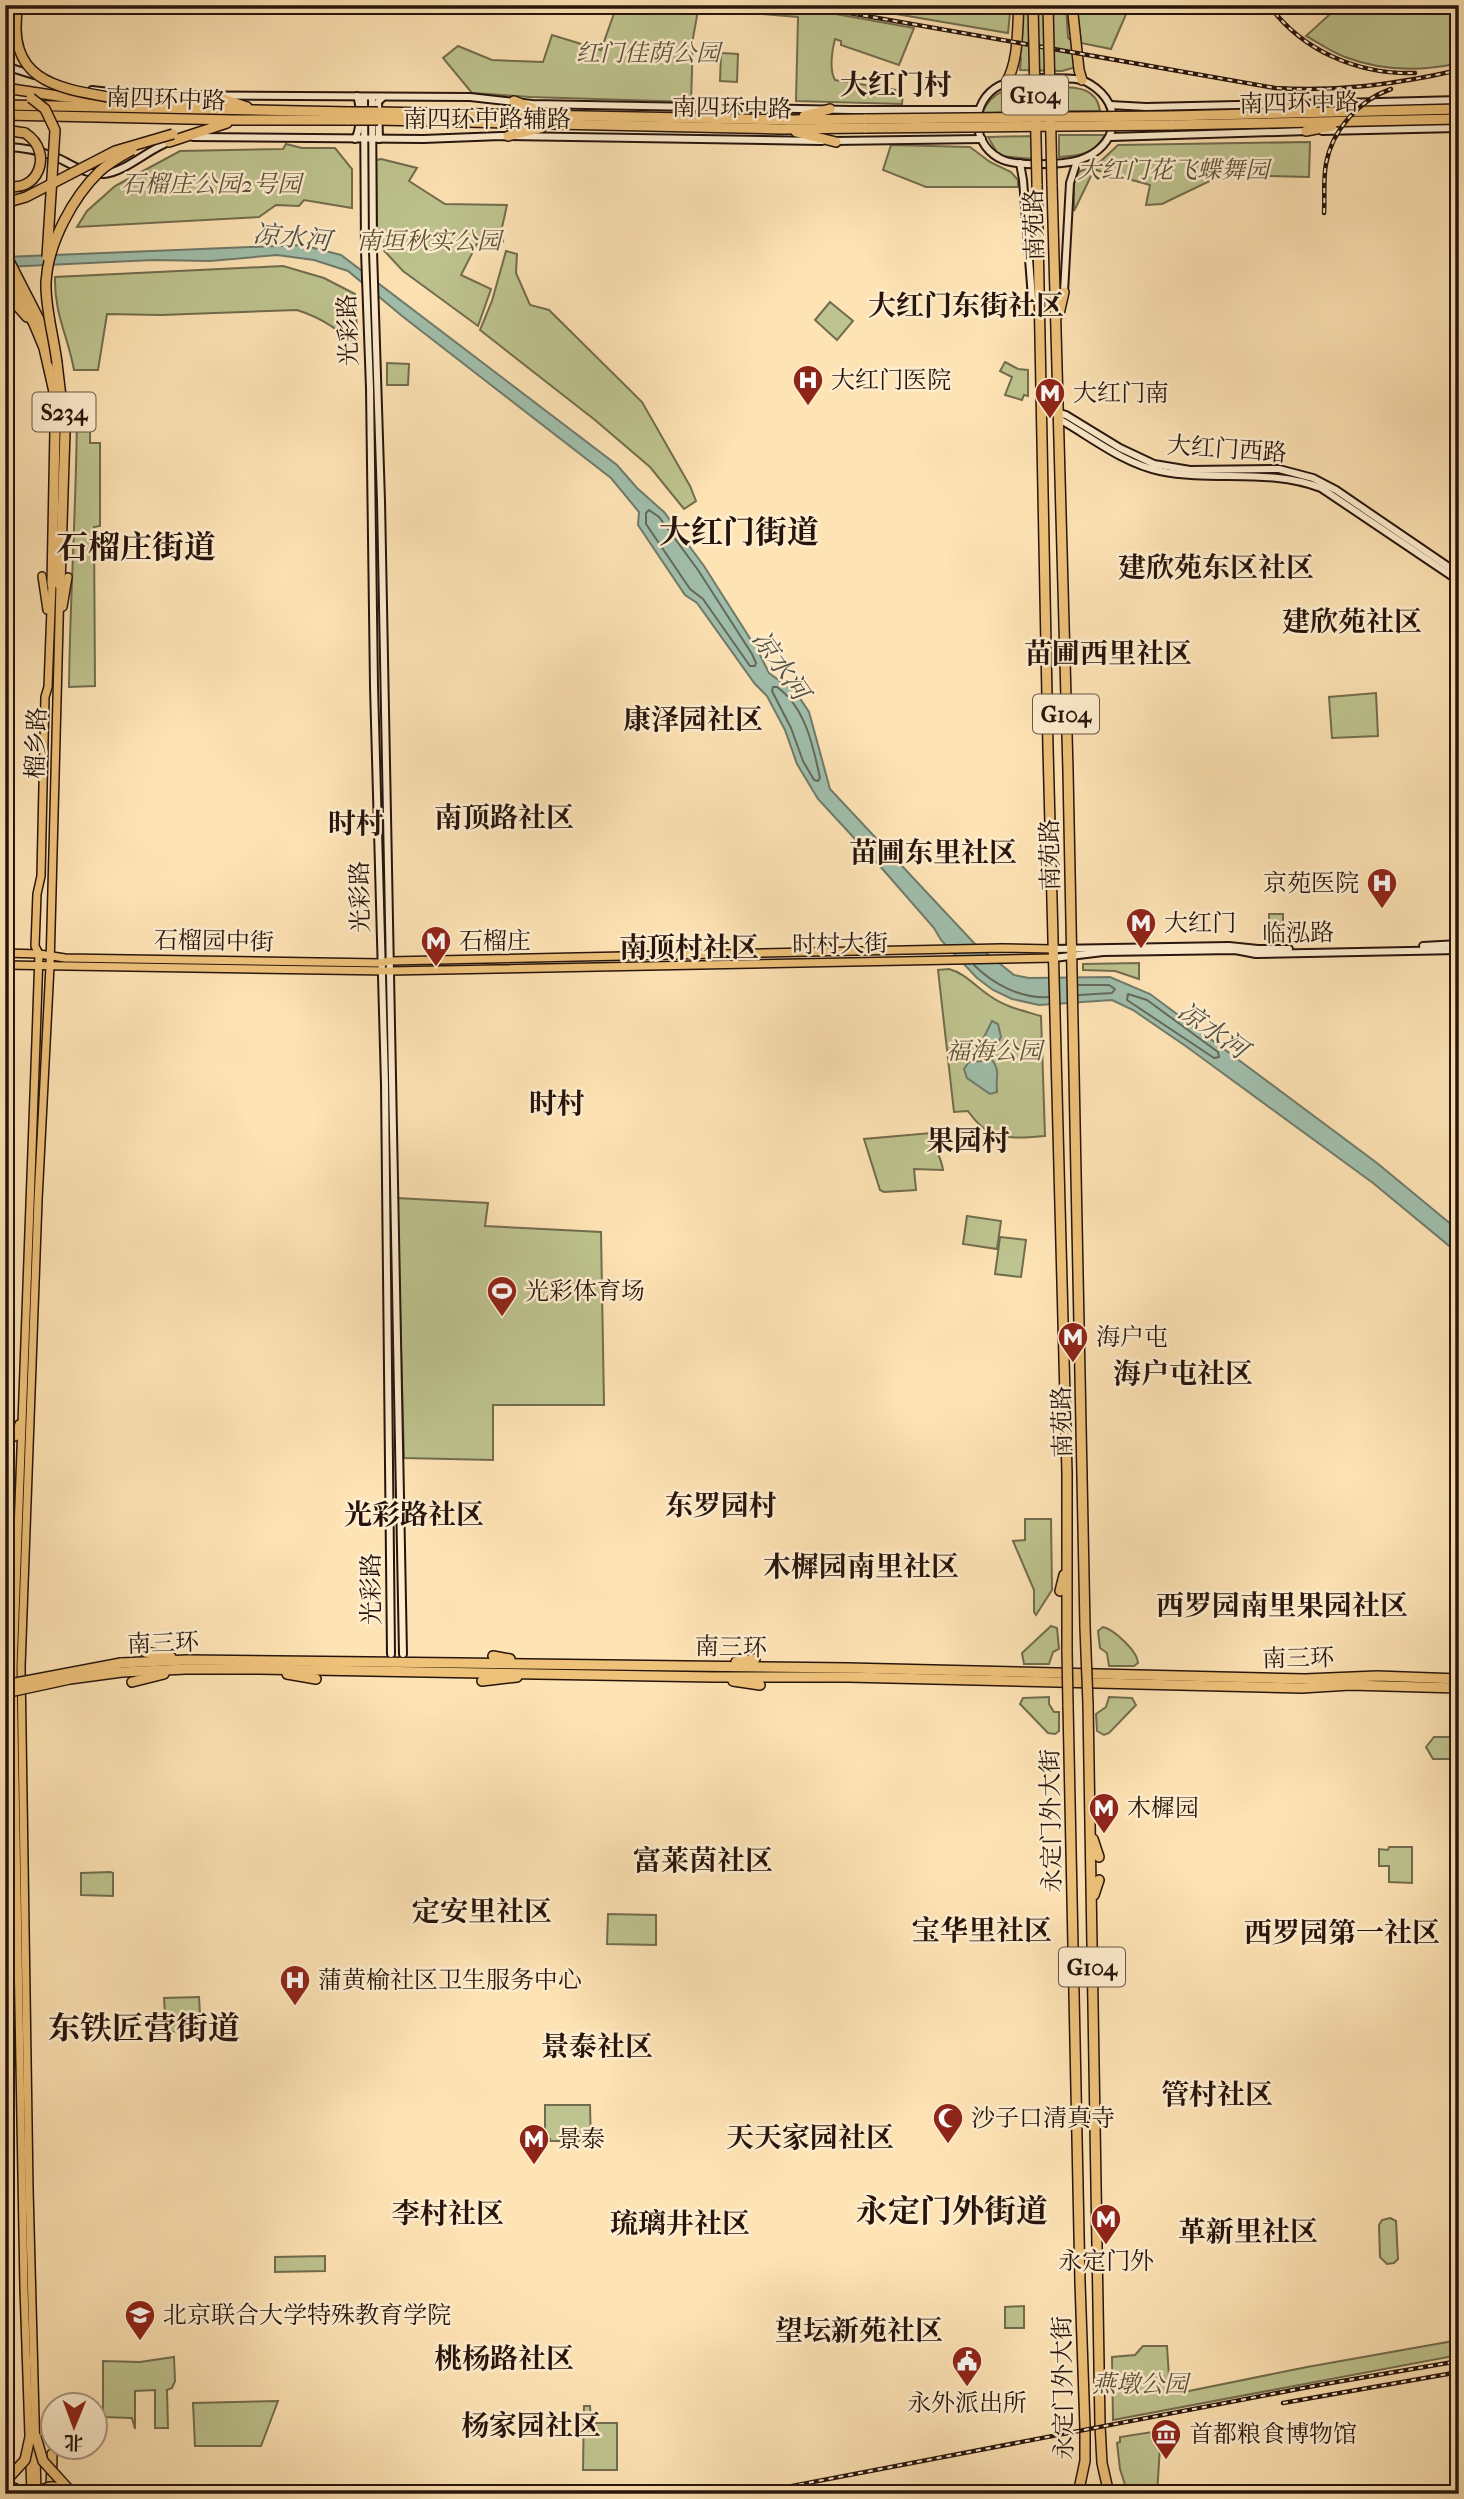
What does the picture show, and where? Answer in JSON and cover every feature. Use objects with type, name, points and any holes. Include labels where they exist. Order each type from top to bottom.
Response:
[{"type":"highway","points":[[18,5],[15,27],[17,43],[22,58],[32,72],[58,86],[126,100]]},
{"type":"highway","points":[[1006,83],[1013,71],[1019,5]]},
{"type":"highway","name":"南苑路","points":[[1033,5],[1054,971],[1052,1051],[1066,1426],[1067,1651]]},
{"type":"highway","name":"南苑路","points":[[1048,5],[1071,971],[1076,1031],[1073,1063],[1088,1704]]},
{"type":"highway","points":[[1072,5],[1082,79]]},
{"type":"highway","points":[[5,90],[65,97],[187,102],[225,109]]},
{"type":"highway","points":[[5,90],[31,98],[45,109],[55,130],[46,280],[57,363]]},
{"type":"highway","points":[[214,96],[256,110]]},
{"type":"highway","points":[[514,101],[549,115]]},
{"type":"highway","points":[[1279,104],[1337,112]]},
{"type":"highway","name":"南四环中路","points":[[1170,121],[1403,110],[1459,104]]},
{"type":"highway","points":[[5,105],[99,112],[225,109]]},
{"type":"highway","name":"南四环中路","points":[[225,109],[349,116]]},
{"type":"highway","points":[[792,120],[830,109]]},
{"type":"highway","name":"南四环中路","points":[[5,115],[99,112],[234,120],[349,116],[549,115],[866,123],[1459,119]]},
{"type":"highway","name":"南四环中路","points":[[378,116],[553,125],[781,129],[866,123]]},
{"type":"highway","points":[[5,203],[39,191],[115,151],[234,120]]},
{"type":"highway","points":[[1306,131],[1357,121]]},
{"type":"highway","points":[[508,136],[553,125]]},
{"type":"highway","points":[[781,129],[835,142]]},
{"type":"highway","points":[[5,130],[25,133],[34,139],[40,148],[41,160],[37,173],[30,182],[20,186],[5,185]]},
{"type":"highway","points":[[46,280],[59,236],[86,188],[116,159],[167,138]]},
{"type":"highway","name":"榴乡路","points":[[5,253],[46,331],[57,363],[63,398],[65,431],[56,584]]},
{"type":"highway","name":"榴乡路","points":[[5,268],[34,324],[49,365],[54,392],[56,584]]},
{"type":"highway","points":[[5,292],[34,324]]},
{"type":"highway","points":[[1056,326],[1064,292]]},
{"type":"highway","points":[[1048,748],[1066,748]]},
{"type":"highway","points":[[1049,771],[1068,771]]},
{"type":"highway","points":[[1073,1063],[1079,1051]]},
{"type":"highway","points":[[1054,1239],[1060,1227]]},
{"type":"highway","points":[[1055,1272],[1061,1259]]},
{"type":"highway","points":[[1056,1370],[1065,1393]]},
{"type":"highway","points":[[1059,1441],[1066,1426]]},
{"type":"highway","points":[[1083,1550],[1091,1577]]},
{"type":"highway","points":[[1060,1591],[1068,1557]]},
{"type":"highway","name":"永定门外大街","points":[[1067,1651],[1085,2460],[1079,2494]]},
{"type":"highway","points":[[145,1652],[186,1664]]},
{"type":"highway","points":[[493,1657],[557,1669]]},
{"type":"highway","points":[[714,1666],[755,1659]]},
{"type":"highway","points":[[910,1662],[940,1670]]},
{"type":"highway","points":[[132,1682],[186,1664]]},
{"type":"highway","name":"南三环","points":[[186,1664],[258,1669],[334,1666]]},
{"type":"highway","name":"南三环","points":[[5,1685],[122,1668],[186,1664],[557,1669],[715,1677]]},
{"type":"highway","name":"南三环","points":[[557,1669],[714,1666],[1459,1679]]},
{"type":"highway","name":"南三环","points":[[5,1692],[122,1668]]},
{"type":"highway","points":[[258,1669],[316,1679]]},
{"type":"highway","points":[[482,1681],[557,1669]]},
{"type":"highway","points":[[1344,1669],[1377,1676]]},
{"type":"highway","points":[[1290,1678],[1300,1673]]},
{"type":"highway","points":[[715,1677],[921,1678]]},
{"type":"highway","points":[[715,1677],[760,1685]]},
{"type":"highway","points":[[881,1683],[921,1678]]},
{"type":"highway","name":"南三环","points":[[921,1678],[1302,1688],[1350,1685],[1459,1688]]},
{"type":"highway","points":[[1302,1688],[1317,1692]]},
{"type":"highway","name":"永定门外大街","points":[[1088,1704],[1098,2318],[1102,2463],[1109,2494]]},
{"type":"highway","points":[[1090,1826],[1099,1857]]},
{"type":"highway","points":[[1091,1904],[1098,1880]]},
{"type":"highway","points":[[1095,2115],[1101,2083]]},
{"type":"highway","points":[[1096,2174],[1102,2159]]},
{"type":"highway","points":[[1072,2274],[1080,2282]]},
{"type":"highway","points":[[1098,2318],[1105,2297]]},
{"type":"highway","points":[[5,2482],[27,2457],[33,2437]]},
{"type":"highway","points":[[33,2437],[43,2461],[70,2494]]},
{"type":"highway","points":[[51,2494],[52,2460]]},
{"type":"highway","points":[[38,2494],[45,2488],[53,2487],[62,2488],[70,2494]]},
{"type":"highway","points":[[5,2490],[14,2488],[28,2494]]},
{"type":"main road","name":"南四环中路辅路","points":[[5,66],[51,81],[92,90],[136,95],[470,97],[545,104],[978,110]]},
{"type":"main road","points":[[1043,78],[1082,79],[1102,93],[1110,105],[1113,127],[1110,136],[1098,150],[1077,161],[1020,163],[998,158],[985,146],[977,122],[978,110],[987,94],[1006,83],[1043,78]]},
{"type":"main road","points":[[355,139],[358,133],[359,102],[364,97]]},
{"type":"main road","name":"光彩路","points":[[364,97],[371,139],[370,400],[403,1654]]},
{"type":"main road","points":[[371,139],[378,102],[383,97]]},
{"type":"main road","points":[[1110,105],[1146,107],[1459,104]]},
{"type":"main road","points":[[1110,136],[1459,128]]},
{"type":"main road","name":"南四环中路辅路","points":[[5,146],[37,150],[85,171],[104,174],[120,169],[167,138],[371,139],[508,136],[835,142],[982,139]]},
{"type":"main road","points":[[1064,292],[1070,183],[1077,161]]},
{"type":"main road","points":[[1020,163],[1032,298]]},
{"type":"main road","name":"大红门西路","points":[[1059,416],[1066,415],[1135,456],[1154,464],[1190,470],[1278,468],[1324,483],[1459,574]]},
{"type":"main road","name":"大红门西路","points":[[1059,416],[1117,453],[1148,468],[1177,474],[1279,477],[1321,488],[1459,581]]},
{"type":"main road","points":[[42,576],[50,632]]},
{"type":"main road","points":[[59,632],[68,577]]},
{"type":"main road","name":"榴乡路","points":[[17,1668],[50,966],[59,632],[56,584]]},
{"type":"main road","name":"榴乡路","points":[[17,1668],[18,1548],[39,954],[36,946],[37,894],[41,876],[44,697],[48,687],[50,632],[56,584]]},
{"type":"main road","name":"临泓路","points":[[1052,955],[1228,946],[1258,949],[1459,944]]},
{"type":"main road","name":"时村大街","points":[[385,967],[1002,948],[1052,955]]},
{"type":"main road","name":"临泓路","points":[[1071,952],[1235,950],[1256,954],[1459,950]]},
{"type":"main road","name":"石榴园中街","points":[[5,953],[385,967]]},
{"type":"main road","name":"时村大街","points":[[385,967],[1016,960],[1052,955]]},
{"type":"main road","name":"石榴园中街","points":[[5,965],[385,967]]},
{"type":"main road","name":"光彩路","points":[[385,967],[391,1654]]},
{"type":"main road","points":[[15,1437],[22,1413]]},
{"type":"main road","points":[[13,1522],[18,1548]]},
{"type":"main road","points":[[17,1668],[33,2437],[28,2494]]},
{"type":"main road","points":[[18,1702],[25,2321],[38,2494]]},
{"type":"main road","points":[[20,2309],[25,2321]]},
{"type":"green space","name":"红门佳荫公园","points":[[617,5],[699,5],[693,38],[691,102],[472,93],[443,58],[458,46],[492,60],[543,62],[552,35],[601,50]]},
{"type":"green space","name":"红门佳荫公园","points":[[706,5],[785,5],[914,28],[899,65],[841,45],[841,41],[835,39],[833,49],[835,80],[903,91],[902,104],[796,101],[798,17],[705,9]]},
{"type":"green space","points":[[843,5],[1005,5],[1010,13],[1008,33]]},
{"type":"green space","points":[[1024,5],[1066,5],[1068,38],[1074,42],[1073,68],[1062,71],[1020,70],[1021,58],[1017,54]]},
{"type":"green space","points":[[1076,5],[1130,5],[1111,49],[1081,43]]},
{"type":"green space","points":[[1340,5],[1459,5],[1459,63],[1416,69],[1373,65],[1340,55],[1306,36]]},
{"type":"green space","points":[[721,53],[738,54],[737,82],[720,81]]},
{"type":"green space","points":[[1033,87],[1033,112],[982,113],[997,94],[1016,88]]},
{"type":"green space","points":[[1058,87],[1085,90],[1095,98],[1100,111],[1059,111]]},
{"type":"green space","points":[[1059,135],[1105,135],[1086,153],[1059,157]]},
{"type":"green space","points":[[1033,136],[1034,159],[999,156],[988,137]]},
{"type":"green space","name":"大红门花飞蝶舞园","points":[[1310,142],[1309,177],[1222,175],[1162,204],[1146,205],[1150,185],[1096,170],[1074,211],[1074,179],[1080,171],[1091,168],[1118,145]]},
{"type":"green space","name":"石榴庄公园2号园","points":[[286,144],[302,148],[335,148],[352,169],[352,208],[304,200],[299,206],[276,205],[259,217],[77,227],[87,211],[115,186],[180,151],[283,149]]},
{"type":"green space","points":[[891,145],[970,147],[990,162],[1011,172],[1018,180],[1018,187],[926,187],[883,170]]},
{"type":"green space","name":"南垣秋实公园","points":[[376,160],[417,168],[409,181],[445,204],[507,205],[501,232],[503,241],[483,232],[461,275],[491,289],[478,326],[403,271],[377,243]]},
{"type":"green space","points":[[506,251],[517,254],[516,273],[530,305],[549,310],[642,402],[696,501],[684,509],[650,467],[480,330],[492,301]]},
{"type":"green space","points":[[283,266],[324,278],[355,294],[358,349],[330,325],[297,310],[161,315],[107,314],[98,370],[74,370],[59,314],[55,277]]},
{"type":"green space","points":[[830,302],[853,321],[837,340],[815,320]]},
{"type":"green space","points":[[1005,362],[1018,369],[1028,370],[1028,396],[1024,395],[1022,400],[1005,395],[1012,377],[1000,371]]},
{"type":"green space","points":[[387,363],[409,364],[408,385],[387,385]]},
{"type":"green space","points":[[90,402],[90,443],[100,443],[100,526],[94,527],[95,686],[69,687],[77,403]]},
{"type":"green space","points":[[1376,693],[1378,736],[1332,738],[1329,697]]},
{"type":"green space","points":[[1269,914],[1283,914],[1283,938],[1269,938]]},
{"type":"green space","points":[[1139,963],[1139,979],[1115,971],[1083,970],[1083,964]]},
{"type":"green space","name":"福海公园","points":[[949,969],[1002,1003],[1041,1016],[1045,1136],[1011,1137],[993,1134],[984,1129],[968,1111],[954,1112],[938,970]]},
{"type":"green space","points":[[931,1133],[943,1170],[914,1169],[916,1190],[880,1190],[864,1139]]},
{"type":"green space","name":"光彩体育场","points":[[397,1198],[488,1203],[485,1226],[601,1232],[604,1405],[493,1405],[493,1460],[404,1458]]},
{"type":"green space","points":[[967,1216],[1001,1221],[997,1249],[963,1244]]},
{"type":"green space","points":[[1000,1237],[1026,1240],[1021,1277],[995,1274]]},
{"type":"green space","points":[[1025,1519],[1051,1519],[1052,1590],[1036,1615],[1034,1590],[1013,1541],[1025,1540]]},
{"type":"green space","points":[[1051,1626],[1057,1628],[1059,1649],[1053,1652],[1049,1664],[1024,1664],[1022,1653]]},
{"type":"green space","points":[[1103,1627],[1125,1642],[1138,1663],[1134,1666],[1109,1666],[1107,1653],[1100,1648],[1098,1631]]},
{"type":"green space","points":[[1049,1697],[1049,1704],[1054,1712],[1059,1712],[1059,1731],[1055,1734],[1048,1733],[1020,1704],[1023,1698]]},
{"type":"green space","points":[[1109,1697],[1132,1698],[1136,1705],[1104,1735],[1097,1731],[1096,1714],[1106,1707]]},
{"type":"green space","points":[[1434,1737],[1459,1737],[1459,1759],[1433,1759],[1426,1747]]},
{"type":"green space","points":[[1389,1847],[1412,1847],[1412,1883],[1389,1882],[1389,1866],[1379,1866],[1379,1849],[1388,1850]]},
{"type":"green space","points":[[81,1873],[113,1873],[113,1896],[81,1895]]},
{"type":"green space","points":[[608,1914],[656,1915],[656,1945],[607,1944]]},
{"type":"green space","points":[[199,1997],[201,2030],[166,2032],[164,1998]]},
{"type":"green space","points":[[545,2105],[590,2105],[591,2145],[588,2145],[587,2141],[545,2139]]},
{"type":"green space","points":[[1390,2218],[1396,2221],[1398,2259],[1387,2264],[1380,2257],[1379,2225],[1382,2220]]},
{"type":"green space","points":[[325,2256],[325,2271],[275,2272],[275,2257]]},
{"type":"green space","points":[[1024,2306],[1024,2328],[1005,2328],[1005,2307]]},
{"type":"green space","name":"燕墩公园","points":[[1459,2340],[1459,2355],[1113,2420],[1112,2357],[1135,2355],[1143,2346],[1167,2346],[1170,2392],[1189,2391]]},
{"type":"green space","points":[[174,2357],[175,2381],[172,2388],[167,2390],[168,2428],[155,2428],[155,2390],[135,2391],[135,2429],[132,2418],[108,2417],[108,2390],[103,2390],[103,2361],[140,2362]]},
{"type":"green space","points":[[278,2401],[261,2446],[195,2446],[193,2403]]},
{"type":"green space","points":[[584,2406],[590,2406],[591,2423],[617,2423],[617,2470],[583,2470]]},
{"type":"green space","points":[[1152,2432],[1160,2447],[1157,2494],[1128,2494],[1120,2469],[1117,2443],[1120,2442],[1120,2437]]},
{"type":"water","points":[[302,245],[341,255],[617,465],[637,488],[664,512],[704,566],[769,673],[791,689],[809,712],[830,789],[974,943],[1014,975],[1029,978],[1110,977],[1150,994],[1377,1163],[1458,1230],[1459,1257],[1373,1183],[1133,1010],[1112,1000],[1039,1005],[1012,999],[977,978],[818,799],[797,764],[785,730],[767,696],[755,684],[697,603],[685,595],[638,525],[639,512],[611,478],[348,271],[314,260],[277,255],[210,261],[153,260],[5,267],[5,257]]},
{"type":"water","points":[[992,1021],[998,1024],[1001,1037],[990,1057],[996,1067],[997,1092],[990,1094],[967,1078],[964,1069],[969,1062],[982,1061],[984,1037]]},
{"type":"railway","points":[[804,5],[1275,88],[1368,86],[1459,70]]},
{"type":"railway","points":[[1269,5],[1298,35],[1333,57],[1373,70],[1415,73]]},
{"type":"railway","points":[[1324,213],[1325,170],[1334,139],[1358,109],[1391,89]]},
{"type":"railway","points":[[750,2494],[1319,2385],[1459,2361]]},
{"type":"railway","points":[[1283,2403],[1459,2372]]},
{"type":"place","name":"大红门医院","points":[[808,407]]},
{"type":"place","name":"大红门南","points":[[1050,420]]},
{"type":"place","name":"京苑医院","points":[[1382,910]]},
{"type":"place","name":"大红门","points":[[1141,950]]},
{"type":"place","name":"石榴庄","points":[[436,968]]},
{"type":"place","name":"光彩体育场","points":[[502,1318]]},
{"type":"place","name":"海户屯","points":[[1073,1364]]},
{"type":"place","name":"木樨园","points":[[1104,1835]]},
{"type":"place","name":"蒲黄榆社区卫生服务中心","points":[[295,2007]]},
{"type":"place","name":"沙子口清真寺","points":[[948,2145]]},
{"type":"place","name":"景泰","points":[[534,2166]]},
{"type":"place","name":"永定门外","points":[[1106,2246]]},
{"type":"place","name":"北京联合大学特殊教育学院","points":[[140,2342]]},
{"type":"place","name":"永外派出所","points":[[967,2388]]},
{"type":"place","name":"首都粮食博物馆","points":[[1166,2461]]},
{"type":"district","name":"大红门村","points":[[896,84]]},
{"type":"district","name":"大红门东街社区","points":[[966,305]]},
{"type":"district","name":"大红门街道","points":[[739,532]]},
{"type":"district","name":"石榴庄街道","points":[[136,547]]},
{"type":"district","name":"建欣苑东区社区","points":[[1216,567]]},
{"type":"district","name":"建欣苑社区","points":[[1352,621]]},
{"type":"district","name":"苗圃西里社区","points":[[1108,653]]},
{"type":"district","name":"康泽园社区","points":[[693,719]]},
{"type":"district","name":"南顶路社区","points":[[504,817]]},
{"type":"district","name":"时村","points":[[356,823]]},
{"type":"district","name":"苗圃东里社区","points":[[933,852]]},
{"type":"district","name":"南顶村社区","points":[[689,947]]},
{"type":"district","name":"时村","points":[[557,1103]]},
{"type":"district","name":"果园村","points":[[968,1140]]},
{"type":"district","name":"海户屯社区","points":[[1183,1373]]},
{"type":"district","name":"东罗园村","points":[[721,1505]]},
{"type":"district","name":"光彩路社区","points":[[414,1514]]},
{"type":"district","name":"木樨园南里社区","points":[[861,1566]]},
{"type":"district","name":"西罗园南里果园社区","points":[[1282,1605]]},
{"type":"district","name":"富莱茵社区","points":[[703,1860]]},
{"type":"district","name":"定安里社区","points":[[482,1911]]},
{"type":"district","name":"宝华里社区","points":[[982,1930]]},
{"type":"district","name":"西罗园第一社区","points":[[1342,1932]]},
{"type":"district","name":"东铁匠营街道","points":[[144,2028]]},
{"type":"district","name":"景泰社区","points":[[597,2046]]},
{"type":"district","name":"管村社区","points":[[1217,2094]]},
{"type":"district","name":"天天家园社区","points":[[810,2137]]},
{"type":"district","name":"永定门外街道","points":[[952,2211]]},
{"type":"district","name":"李村社区","points":[[448,2213]]},
{"type":"district","name":"琉璃井社区","points":[[680,2223]]},
{"type":"district","name":"革新里社区","points":[[1248,2231]]},
{"type":"district","name":"望坛新苑社区","points":[[859,2330]]},
{"type":"district","name":"桃杨路社区","points":[[504,2358]]},
{"type":"district","name":"杨家园社区","points":[[531,2425]]},
{"type":"water label","name":"凉水河","points":[[292,237]]},
{"type":"water label","name":"凉水河","points":[[781,665]]},
{"type":"water label","name":"凉水河","points":[[1213,1030]]}]
